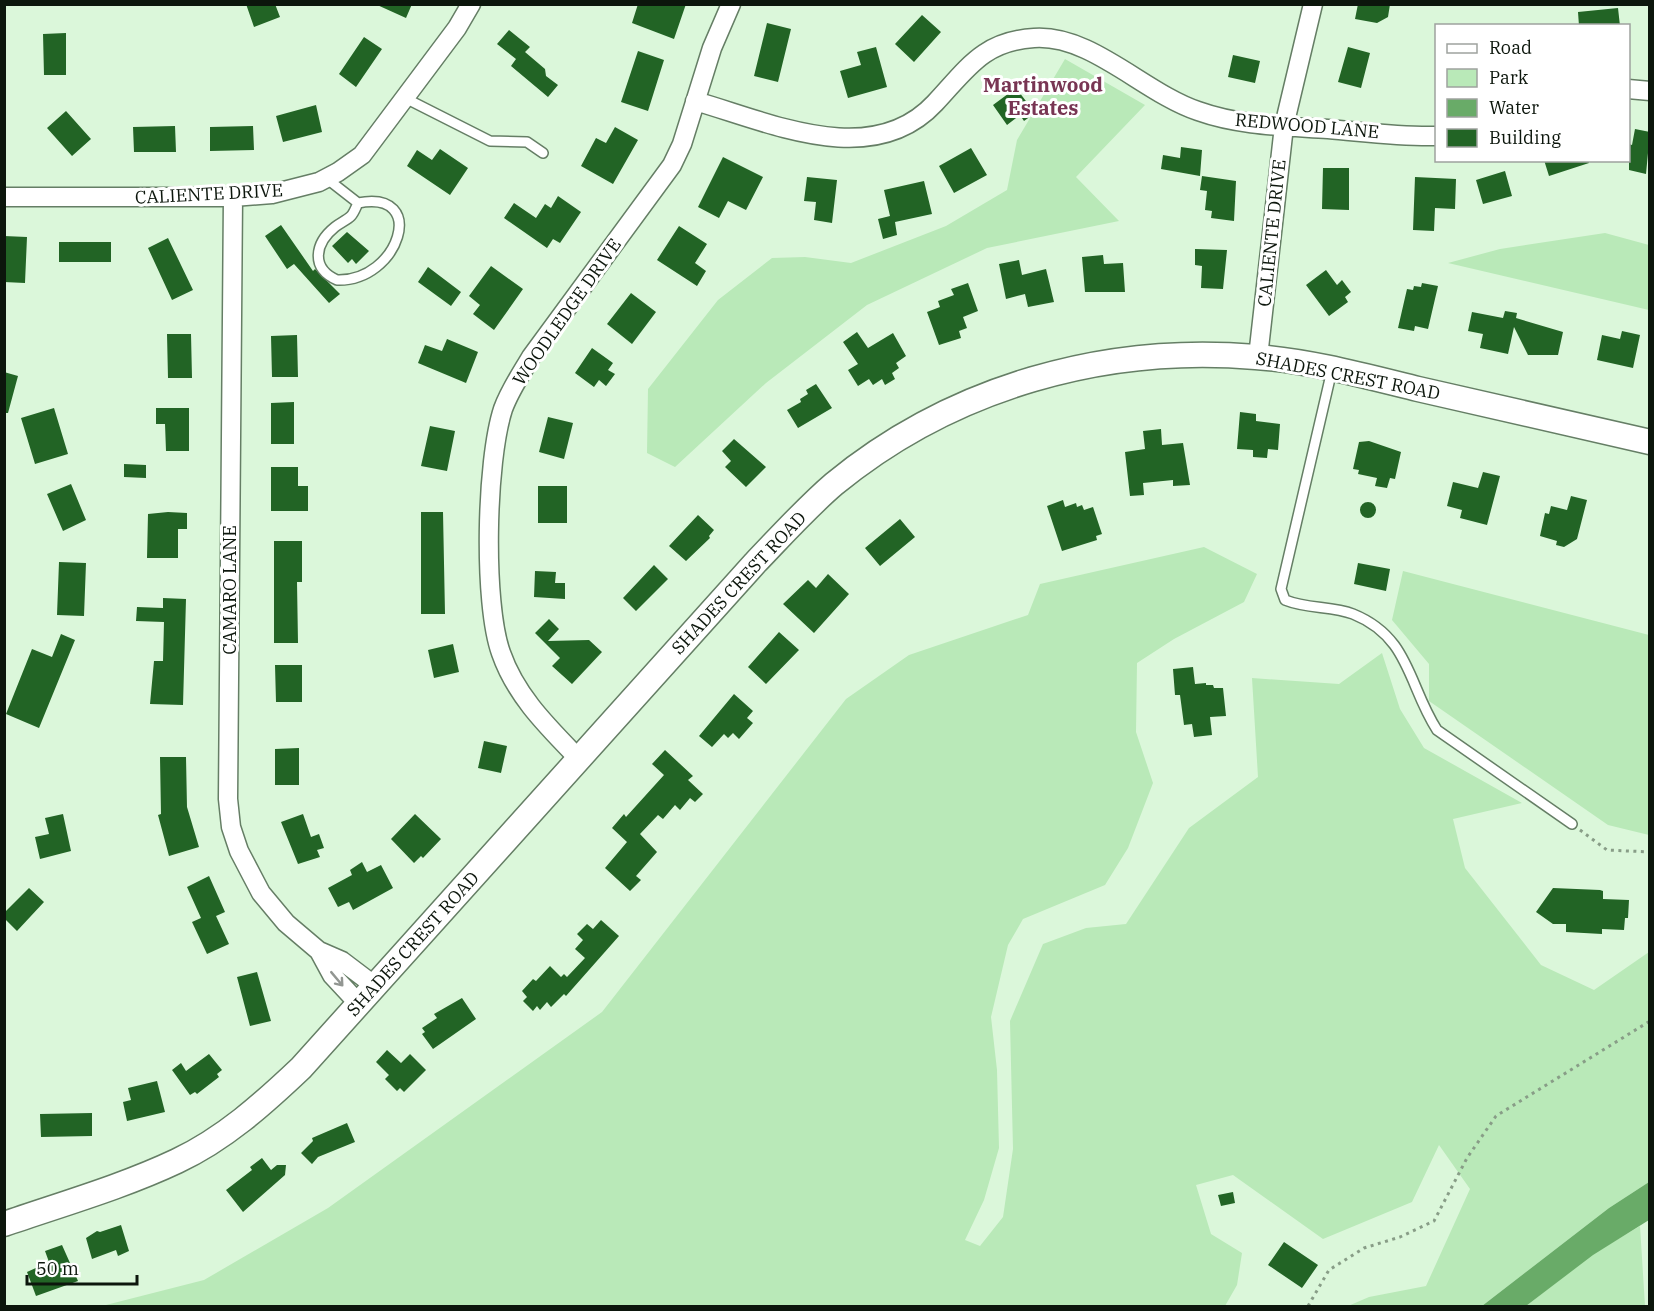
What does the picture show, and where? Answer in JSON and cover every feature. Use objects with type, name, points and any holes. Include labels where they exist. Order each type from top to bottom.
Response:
[{"type":"street","name":"CALIENTE DRIVE","points":[[4,197],[233,197],[298,189],[326,178],[362,155],[471,4]]},
{"type":"street","name":"WOODLEDGE DRIVE","points":[[579,758],[533,711],[519,692],[501,654],[494,629],[491,564],[493,453],[504,408],[514,384],[672,165],[682,144],[712,48],[731,4]]},
{"type":"street","name":"CALIENTE DRIVE","points":[[1258,357],[1284,126],[1313,4]]},
{"type":"street","name":"REDWOOD LANE","points":[[695,101],[810,134],[864,138],[885,134],[921,116],[965,69],[990,49],[1010,41],[1053,38],[1087,50],[1162,96],[1196,111],[1242,122],[1435,136]]},
{"type":"street","points":[[1630,89],[1650,91]]},
{"type":"street","name":"CAMARO LANE","points":[[233,197],[228,799],[231,827],[248,871],[261,893],[286,922],[319,951],[342,961],[375,986]]},
{"type":"street","name":"SHADES CREST ROAD","points":[[4,1224],[151,1172],[230,1130],[277,1090],[359,1004],[579,758],[808,508],[861,464],[920,426],[994,391],[1090,364],[1168,354],[1258,357],[1332,370],[1650,442]]},
{"type":"street","name":"CAMARO LANE","points":[[319,951],[332,975],[359,1004]]},
{"type":"lane","points":[[405,98],[490,141],[527,142],[543,153]]},
{"type":"lane","points":[[326,178],[358,203],[372,201],[394,211],[399,219],[398,238],[387,257],[371,272],[360,278],[337,279],[322,268],[316,255],[320,245],[333,228],[352,215],[358,203]]},
{"type":"lane","points":[[1332,370],[1281,589],[1285,600],[1298,606],[1351,613],[1382,628],[1410,668],[1424,710],[1437,730],[1572,825]]},
{"type":"path","points":[[1572,825],[1607,850],[1650,852]]},
{"type":"path","points":[[1308,1306],[1329,1270],[1364,1248],[1400,1238],[1434,1221],[1467,1158],[1496,1116],[1650,1021]]},
{"type":"green space","points":[[1065,59],[1145,105],[1076,177],[1119,221],[987,248],[867,305],[766,383],[675,467],[647,453],[648,389],[718,300],[772,258],[805,257],[851,263],[946,226],[1007,190],[1017,140]]},
{"type":"green space","points":[[1605,233],[1649,245],[1649,310],[1448,263],[1500,249]]},
{"type":"green space","points":[[1204,547],[1257,574],[1244,602],[1174,639],[1137,663],[1136,732],[1153,783],[1128,848],[1105,885],[1023,919],[1008,945],[991,1017],[997,1070],[999,1148],[984,1200],[965,1240],[980,1246],[1003,1217],[1013,1149],[1010,1021],[1043,944],[1086,928],[1126,924],[1189,828],[1258,777],[1252,678],[1339,684],[1382,653],[1400,709],[1424,748],[1522,803],[1453,819],[1465,868],[1541,965],[1594,990],[1649,952],[1649,1182],[1609,1208],[1482,1306],[1348,1306],[1369,1297],[1426,1286],[1470,1189],[1439,1145],[1412,1202],[1323,1239],[1233,1175],[1196,1185],[1211,1234],[1242,1253],[1237,1285],[1225,1306],[102,1306],[204,1280],[328,1208],[602,1012],[846,699],[909,655],[1028,615],[1040,584]]},
{"type":"green space","points":[[1403,571],[1649,635],[1649,835],[1608,825],[1429,701],[1429,664],[1392,620]]},
{"type":"green space","points":[[1640,1226],[1645,1306],[1526,1306],[1593,1254]]},
{"type":"water","points":[[1649,1182],[1649,1220],[1593,1255],[1526,1306],[1482,1306],[1609,1208]]},
{"type":"building","points":[[246,4],[275,4],[280,17],[254,27]]},
{"type":"building","points":[[375,4],[412,4],[406,18]]},
{"type":"building","points":[[638,4],[686,4],[674,39],[632,23]]},
{"type":"building","points":[[1358,4],[1390,4],[1388,17],[1377,23],[1355,19]]},
{"type":"building","points":[[1618,8],[1620,24],[1579,24],[1578,12]]},
{"type":"building","points":[[922,15],[941,32],[914,62],[895,44]]},
{"type":"building","points":[[767,23],[791,29],[778,82],[754,76]]},
{"type":"building","points":[[509,30],[530,47],[525,52],[545,69],[546,76],[558,85],[548,97],[511,66],[516,59],[497,44]]},
{"type":"building","points":[[66,33],[66,75],[44,75],[43,34]]},
{"type":"building","points":[[364,37],[382,49],[356,87],[339,74]]},
{"type":"building","points":[[876,47],[887,87],[848,98],[840,71],[861,65],[857,52]]},
{"type":"building","points":[[1348,47],[1370,53],[1361,88],[1338,82]]},
{"type":"building","points":[[638,51],[664,60],[648,111],[621,102]]},
{"type":"building","points":[[1233,55],[1260,61],[1255,83],[1228,77]]},
{"type":"building","points":[[1016,88],[1035,113],[1024,121],[1020,115],[1007,125],[993,105]]},
{"type":"building","points":[[316,105],[322,132],[283,142],[276,116]]},
{"type":"building","points":[[66,111],[91,139],[72,156],[47,128]]},
{"type":"building","points":[[175,126],[176,152],[134,152],[133,127]]},
{"type":"building","points":[[253,126],[254,150],[210,151],[210,127]]},
{"type":"building","points":[[615,127],[638,140],[613,184],[581,166],[596,138],[606,143]]},
{"type":"building","points":[[1635,129],[1650,132],[1646,174],[1629,170],[1630,144],[1632,145]]},
{"type":"building","points":[[1181,147],[1202,150],[1200,176],[1161,169],[1163,155],[1180,158]]},
{"type":"building","points":[[971,148],[987,175],[954,193],[939,166]]},
{"type":"building","points":[[440,149],[468,168],[450,195],[407,166],[417,150],[432,160]]},
{"type":"building","points":[[723,157],[763,177],[746,210],[728,201],[719,218],[698,207]]},
{"type":"building","points":[[1545,162],[1589,162],[1589,163],[1549,176]]},
{"type":"building","points":[[1323,168],[1349,168],[1349,210],[1322,209]]},
{"type":"building","points":[[1505,171],[1512,196],[1483,204],[1476,180]]},
{"type":"building","points":[[1202,176],[1236,181],[1234,221],[1211,218],[1212,211],[1205,210],[1207,191],[1200,190]]},
{"type":"building","points":[[807,177],[837,180],[832,223],[814,220],[816,202],[804,201]]},
{"type":"building","points":[[1415,177],[1456,179],[1455,209],[1435,208],[1434,231],[1413,230]]},
{"type":"building","points":[[924,181],[932,214],[895,222],[897,235],[883,239],[878,219],[890,216],[884,190]]},
{"type":"building","points":[[558,196],[581,212],[560,243],[553,239],[547,248],[504,218],[514,203],[536,218],[545,204],[551,208]]},
{"type":"building","points":[[281,225],[313,271],[315,269],[340,294],[329,303],[294,264],[287,269],[265,236]]},
{"type":"building","points":[[679,226],[707,244],[695,263],[706,271],[697,286],[657,260]]},
{"type":"building","points":[[347,232],[369,251],[356,264],[352,259],[348,263],[332,246]]},
{"type":"building","points":[[4,236],[27,237],[25,283],[4,282]]},
{"type":"building","points":[[168,238],[193,290],[172,300],[148,248]]},
{"type":"building","points":[[59,242],[111,242],[111,262],[59,262]]},
{"type":"building","points":[[1195,249],[1227,250],[1223,289],[1201,288],[1202,266],[1195,265]]},
{"type":"building","points":[[1103,255],[1104,264],[1123,263],[1125,292],[1085,292],[1082,257]]},
{"type":"building","points":[[1019,260],[1022,275],[1046,269],[1054,302],[1028,307],[1025,294],[1006,299],[999,264]]},
{"type":"building","points":[[491,266],[523,289],[494,330],[473,314],[480,305],[469,296]]},
{"type":"building","points":[[428,267],[461,292],[451,306],[418,282]]},
{"type":"building","points":[[1326,270],[1337,285],[1342,280],[1351,292],[1345,297],[1348,302],[1329,316],[1306,285]]},
{"type":"building","points":[[968,283],[978,311],[963,317],[967,328],[959,331],[961,338],[939,345],[927,312],[940,307],[938,301],[954,295],[951,289]]},
{"type":"building","points":[[1422,283],[1438,286],[1428,329],[1415,326],[1414,331],[1398,328],[1407,289],[1413,290],[1414,286],[1421,287]]},
{"type":"building","points":[[631,293],[656,312],[632,344],[607,324]]},
{"type":"building","points":[[1505,311],[1517,313],[1516,318],[1563,332],[1558,355],[1528,355],[1514,327],[1508,354],[1480,348],[1483,334],[1468,331],[1472,312],[1503,318]]},
{"type":"building","points":[[1622,331],[1640,335],[1633,368],[1597,360],[1602,335],[1620,339]]},
{"type":"building","points":[[857,332],[868,348],[893,333],[906,356],[896,363],[899,368],[892,373],[895,379],[885,385],[882,379],[873,385],[869,379],[858,386],[848,370],[858,364],[843,342]]},
{"type":"building","points":[[167,334],[191,334],[192,378],[168,378]]},
{"type":"building","points":[[297,335],[298,377],[272,377],[271,336]]},
{"type":"building","points":[[447,339],[478,352],[466,383],[418,363],[425,345],[442,351]]},
{"type":"building","points":[[592,348],[613,363],[608,370],[615,374],[606,386],[599,380],[594,387],[575,373]]},
{"type":"building","points":[[4,372],[18,376],[8,413],[4,413]]},
{"type":"building","points":[[816,384],[832,408],[798,428],[787,410],[801,402],[800,399],[808,394],[806,390]]},
{"type":"building","points":[[294,402],[294,444],[271,444],[271,403]]},
{"type":"building","points":[[54,408],[68,454],[35,464],[21,418]]},
{"type":"building","points":[[156,408],[189,408],[189,451],[166,451],[165,424],[156,424]]},
{"type":"building","points":[[1240,412],[1256,414],[1256,421],[1280,424],[1278,450],[1268,449],[1267,458],[1253,457],[1253,450],[1237,449]]},
{"type":"building","points":[[548,417],[573,423],[564,459],[539,452]]},
{"type":"building","points":[[430,426],[455,431],[447,471],[421,466]]},
{"type":"building","points":[[1161,429],[1162,445],[1183,443],[1190,485],[1173,486],[1173,480],[1143,483],[1144,495],[1130,496],[1125,452],[1145,449],[1143,431]]},
{"type":"building","points":[[734,439],[766,467],[746,487],[725,467],[731,461],[722,451]]},
{"type":"building","points":[[1369,441],[1401,452],[1395,479],[1390,478],[1387,488],[1375,486],[1377,478],[1358,474],[1359,470],[1353,469],[1359,442]]},
{"type":"building","points":[[124,464],[146,465],[146,478],[124,477]]},
{"type":"building","points":[[271,467],[298,467],[298,486],[308,486],[308,511],[271,511]]},
{"type":"building","points":[[1483,472],[1500,476],[1487,525],[1460,518],[1462,510],[1447,506],[1453,482],[1478,488]]},
{"type":"building","points":[[71,484],[86,520],[63,531],[47,494]]},
{"type":"building","points":[[538,486],[567,486],[567,523],[538,523]]},
{"type":"building","points":[[1571,496],[1587,500],[1577,539],[1564,547],[1556,545],[1557,541],[1540,536],[1545,513],[1549,514],[1551,506],[1567,510]]},
{"type":"building","points":[[1063,500],[1065,507],[1076,503],[1077,507],[1082,505],[1084,510],[1093,507],[1102,534],[1096,536],[1097,540],[1062,551],[1047,506]]},
{"type":"building","points":[[1368,502],[1374,504],[1376,510],[1374,516],[1368,518],[1362,516],[1360,510],[1362,504]]},
{"type":"building","points":[[421,512],[443,512],[445,614],[421,614]]},
{"type":"building","points":[[187,513],[187,529],[178,529],[178,558],[147,558],[148,514]]},
{"type":"building","points":[[698,515],[714,530],[710,538],[686,561],[669,546]]},
{"type":"building","points":[[900,519],[915,537],[880,566],[865,548]]},
{"type":"building","points":[[274,541],[302,541],[302,582],[297,582],[298,643],[274,643]]},
{"type":"building","points":[[59,562],[86,563],[84,616],[57,615]]},
{"type":"building","points":[[1358,563],[1390,569],[1386,591],[1354,584]]},
{"type":"building","points":[[654,565],[668,579],[636,611],[623,598]]},
{"type":"building","points":[[535,571],[556,572],[555,583],[565,583],[565,599],[534,597]]},
{"type":"building","points":[[828,574],[849,594],[814,633],[783,604],[808,580],[816,588]]},
{"type":"building","points":[[163,598],[186,599],[183,705],[150,704],[154,661],[163,661],[164,622],[136,621],[137,607],[163,608]]},
{"type":"building","points":[[549,619],[559,629],[548,641],[589,640],[602,652],[572,684],[552,666],[560,658],[535,633]]},
{"type":"building","points":[[779,632],[799,650],[766,684],[748,667]]},
{"type":"building","points":[[61,634],[75,640],[39,728],[6,714],[32,649],[52,657]]},
{"type":"building","points":[[453,644],[459,672],[434,678],[428,650]]},
{"type":"building","points":[[275,665],[302,665],[302,702],[276,702]]},
{"type":"building","points":[[1193,667],[1195,684],[1206,683],[1206,685],[1213,685],[1214,688],[1223,688],[1226,716],[1210,717],[1212,735],[1194,737],[1192,724],[1184,725],[1180,695],[1175,695],[1173,669]]},
{"type":"building","points":[[734,694],[753,711],[747,718],[753,723],[739,739],[733,733],[728,738],[724,734],[712,747],[699,736]]},
{"type":"building","points":[[484,741],[507,746],[501,773],[478,768]]},
{"type":"building","points":[[299,748],[299,785],[275,785],[275,749]]},
{"type":"building","points":[[665,750],[693,776],[688,780],[703,794],[695,802],[690,798],[680,810],[675,805],[663,819],[658,815],[640,834],[657,852],[636,876],[641,880],[630,891],[605,868],[627,842],[612,828],[624,814],[626,817],[664,775],[652,764]]},
{"type":"building","points":[[160,757],[186,757],[187,807],[199,847],[169,856],[158,815],[161,814]]},
{"type":"building","points":[[63,814],[71,851],[40,859],[35,837],[49,834],[45,818]]},
{"type":"building","points":[[303,814],[311,837],[319,834],[324,848],[317,850],[320,857],[298,864],[281,822]]},
{"type":"building","points":[[415,814],[441,839],[423,858],[421,856],[414,863],[391,839]]},
{"type":"building","points":[[362,862],[367,872],[381,865],[393,888],[353,910],[349,902],[338,907],[328,888],[352,875],[350,870]]},
{"type":"building","points":[[209,876],[225,912],[216,916],[229,944],[207,954],[192,922],[201,918],[187,887]]},
{"type":"building","points":[[29,888],[44,902],[17,931],[4,918],[4,913]]},
{"type":"building","points":[[1553,888],[1600,890],[1603,891],[1603,899],[1629,900],[1628,918],[1625,918],[1624,930],[1602,929],[1602,934],[1566,932],[1566,924],[1553,924],[1536,912]]},
{"type":"building","points":[[601,920],[619,936],[566,996],[564,994],[551,1007],[547,1002],[540,1010],[537,1006],[533,1011],[523,1001],[527,997],[522,991],[533,979],[536,981],[550,966],[561,977],[564,974],[567,977],[585,958],[575,949],[583,940],[577,934],[587,924],[593,929]]},
{"type":"building","points":[[257,972],[271,1021],[250,1026],[237,977]]},
{"type":"building","points":[[462,998],[476,1019],[433,1049],[422,1034],[425,1032],[422,1028],[437,1018],[434,1014]]},
{"type":"building","points":[[387,1050],[401,1063],[410,1054],[426,1070],[404,1092],[400,1088],[397,1091],[385,1079],[389,1075],[376,1062]]},
{"type":"building","points":[[209,1054],[222,1070],[217,1074],[219,1077],[197,1094],[195,1092],[190,1095],[172,1070],[181,1063],[186,1071]]},
{"type":"building","points":[[157,1081],[165,1112],[127,1121],[123,1102],[131,1100],[128,1088]]},
{"type":"building","points":[[92,1113],[92,1136],[41,1137],[40,1114]]},
{"type":"building","points":[[347,1123],[355,1142],[318,1157],[312,1164],[301,1153],[313,1141],[312,1138]]},
{"type":"building","points":[[262,1158],[271,1170],[277,1165],[286,1165],[285,1175],[243,1212],[226,1190],[252,1170],[250,1167]]},
{"type":"building","points":[[1233,1192],[1235,1203],[1221,1206],[1218,1195]]},
{"type":"building","points":[[121,1225],[129,1251],[118,1256],[116,1250],[92,1259],[86,1238],[97,1231]]},
{"type":"building","points":[[1284,1242],[1318,1265],[1302,1288],[1268,1265]]},
{"type":"building","points":[[62,1245],[78,1281],[36,1296],[27,1272],[49,1262],[45,1251]]},
{"type":"district","name":"Martinwood Estates","points":[[1043,96]]}]
